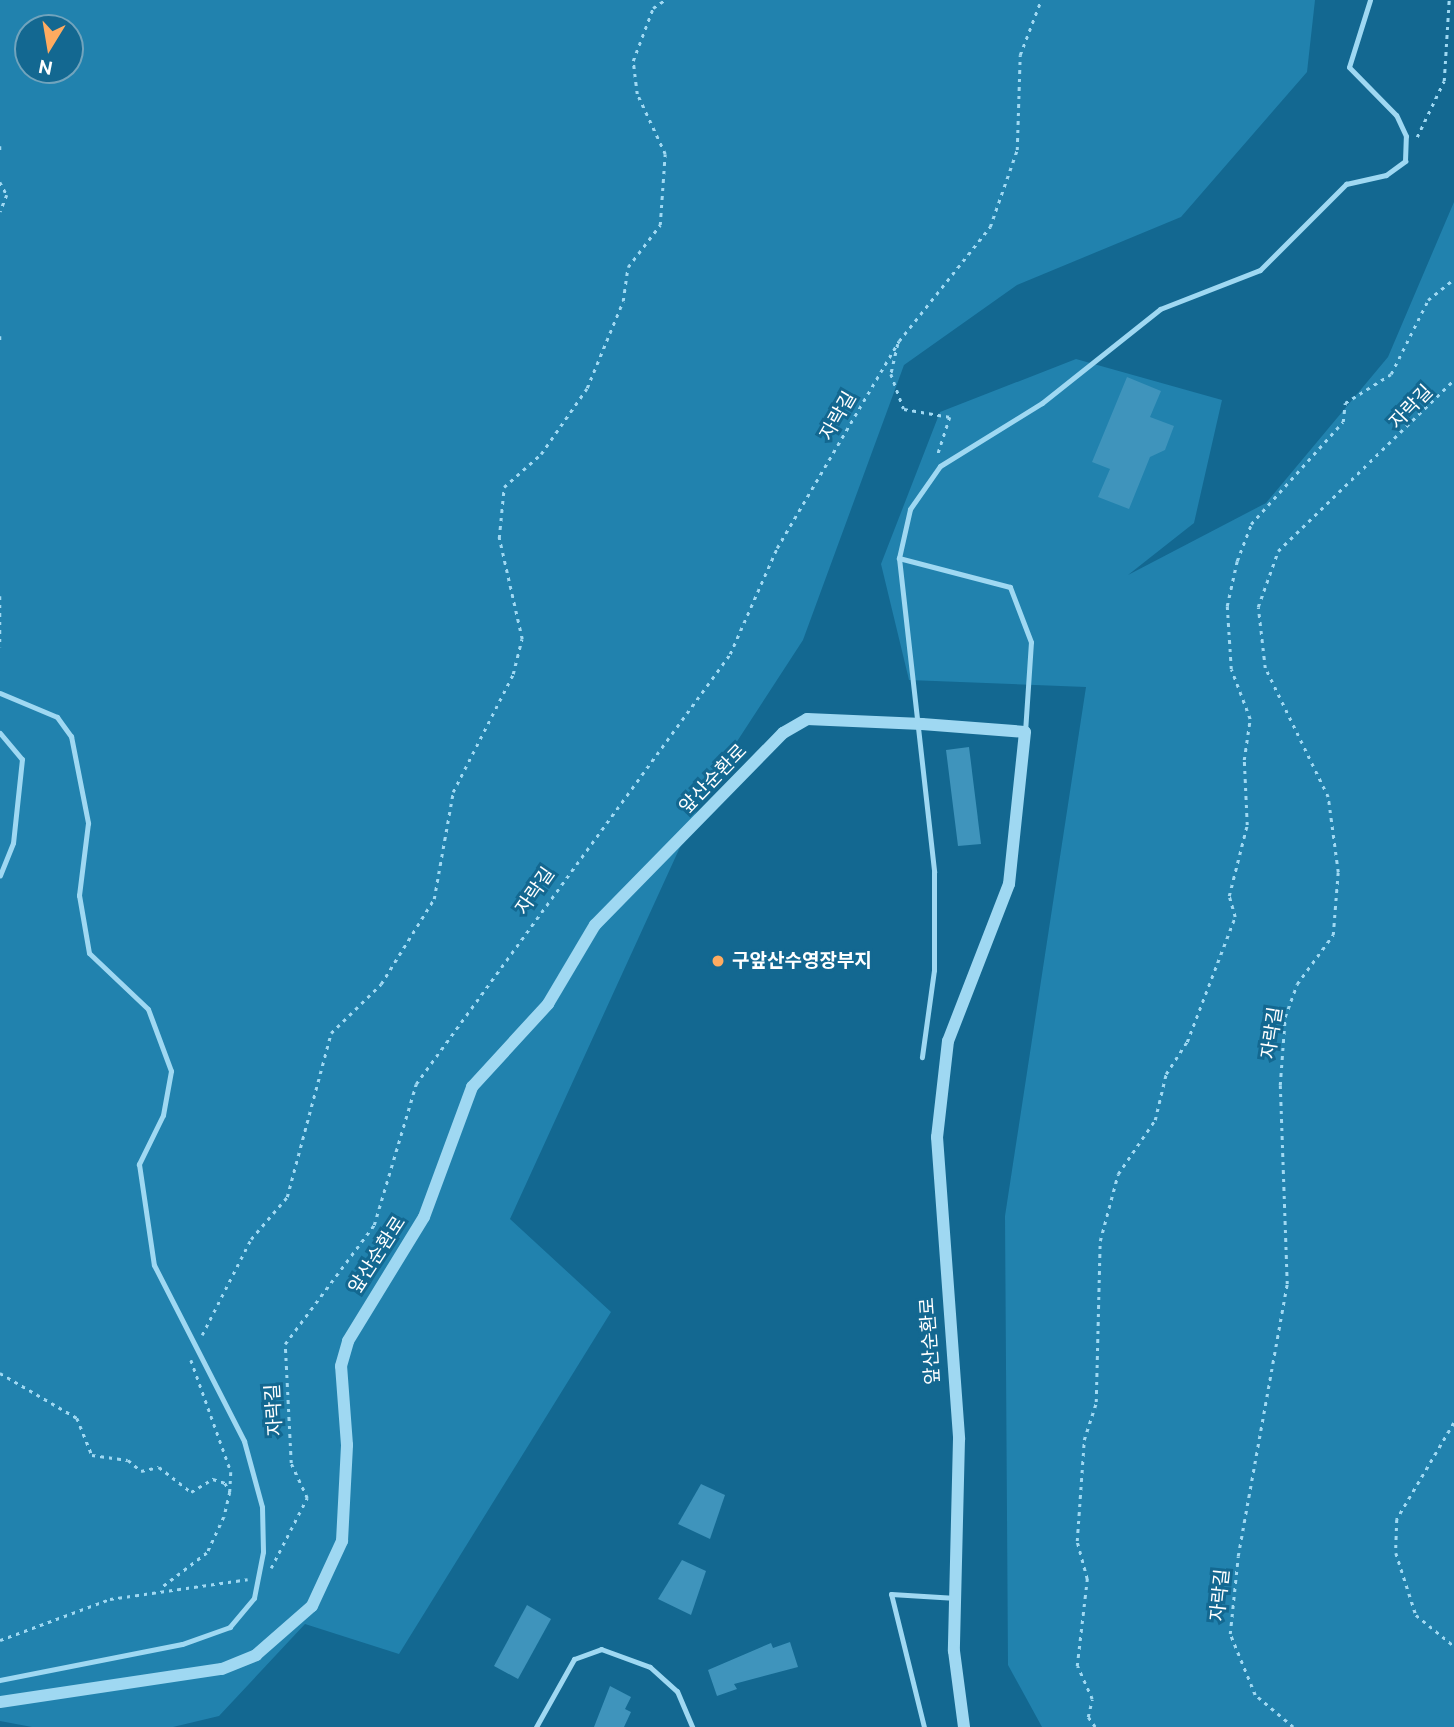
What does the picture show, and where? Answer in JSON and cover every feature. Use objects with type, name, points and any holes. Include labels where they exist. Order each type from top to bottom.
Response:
[{"type":"street","name":"앞산순환로","points":[[0,1702],[222,1669],[257,1656],[312,1606],[333,1572],[342,1541],[347,1445],[341,1366],[348,1341],[424,1217],[472,1087],[548,1004],[595,925],[783,733],[807,719],[1025,732],[1009,884],[948,1041],[937,1137],[959,1439],[959,1598],[954,1651],[964,1727]]},
{"type":"lane","points":[[922,1057],[934,970],[934,872],[899,558],[910,509],[940,466],[1042,404],[1160,309],[1260,270],[1346,184],[1386,175],[1405,161],[1406,136],[1396,115],[1349,67],[1370,0]]},
{"type":"lane","points":[[899,558],[1010,587],[1031,642],[1025,732]]},
{"type":"lane","points":[[0,693],[57,717],[71,736],[88,823],[79,895],[89,953],[148,1009],[171,1071],[163,1115],[139,1164],[155,1265],[244,1441],[262,1507],[259,1578],[254,1598],[230,1627],[182,1644],[0,1680]]},
{"type":"lane","points":[[0,733],[22,759],[13,843],[0,876]]},
{"type":"lane","points":[[924,1727],[891,1594],[959,1598]]},
{"type":"lane","points":[[536,1727],[574,1659],[601,1648],[650,1667],[677,1691],[692,1727]]},
{"type":"path","points":[[158,1590],[207,1553],[230,1492],[231,1472],[189,1366],[212,1305],[251,1239],[287,1197],[331,1033],[381,985],[434,900],[453,792],[513,674],[522,639],[499,538],[504,487],[541,454],[587,388],[624,301],[628,267],[660,225],[665,154],[637,94],[634,61],[653,8],[665,0]]},
{"type":"path","name":"자락길","points":[[259,1578],[282,1552],[307,1498],[291,1463],[285,1344],[374,1225],[416,1084],[730,654],[777,548],[898,341],[990,227],[1017,150],[1020,55],[1041,0]]},
{"type":"path","points":[[1405,161],[1444,80],[1449,0]]},
{"type":"path","points":[[0,146],[0,154]]},
{"type":"path","points":[[0,182],[7,195],[0,212]]},
{"type":"path","points":[[1095,1727],[1088,1717],[1092,1699],[1077,1666],[1087,1579],[1077,1541],[1084,1440],[1096,1402],[1100,1241],[1118,1174],[1155,1120],[1166,1074],[1187,1042],[1220,941],[1235,917],[1229,896],[1247,825],[1244,760],[1250,719],[1231,668],[1227,606],[1237,562],[1251,524],[1343,422],[1345,403],[1391,374],[1428,300],[1454,279]]},
{"type":"path","points":[[898,341],[891,374],[904,409],[950,418],[952,427],[936,449],[940,466]]},
{"type":"path","name":"자락길","points":[[1293,1727],[1255,1695],[1230,1634],[1238,1556],[1287,1283],[1280,1085],[1285,1017],[1297,984],[1333,935],[1338,872],[1328,797],[1265,668],[1258,607],[1278,551],[1454,380]]},
{"type":"path","points":[[0,596],[0,647]]},
{"type":"path","points":[[0,1373],[77,1418],[92,1455],[128,1460],[141,1471],[159,1467],[191,1492],[213,1479],[230,1492]]},
{"type":"path","points":[[1454,1423],[1397,1519],[1396,1553],[1416,1615],[1454,1646]]},
{"type":"path","points":[[0,1640],[110,1599],[158,1590],[259,1578]]},
{"type":"shaded area","points":[[0,0],[1315,0],[1307,72],[1181,217],[1017,285],[904,365],[803,640],[708,786],[510,1219],[611,1312],[399,1654],[305,1624],[219,1716],[173,1727],[32,1727],[0,1721]]},
{"type":"shaded area","points":[[1454,202],[1454,1727],[1042,1727],[1008,1665],[1005,1216],[1086,687],[909,680],[881,564],[940,412],[1076,359],[1222,400],[1194,523],[1128,575],[1266,503],[1388,357]]},
{"type":"building","points":[[1127,377],[1161,391],[1150,417],[1174,426],[1165,450],[1150,457],[1129,509],[1098,497],[1110,469],[1092,462]]},
{"type":"building","points":[[969,747],[981,844],[958,846],[946,750]]},
{"type":"building","points":[[701,1484],[725,1495],[710,1539],[678,1524]]},
{"type":"building","points":[[682,1560],[706,1571],[691,1615],[658,1599]]},
{"type":"building","points":[[527,1605],[551,1619],[518,1679],[494,1666]]},
{"type":"building","points":[[790,1642],[798,1667],[734,1684],[737,1689],[717,1696],[708,1670],[771,1643],[773,1648]]},
{"type":"building","points":[[610,1686],[631,1697],[625,1709],[631,1712],[624,1727],[594,1727]]},
{"type":"place","name":"구앞산수영장부지","points":[[718,961]]}]
